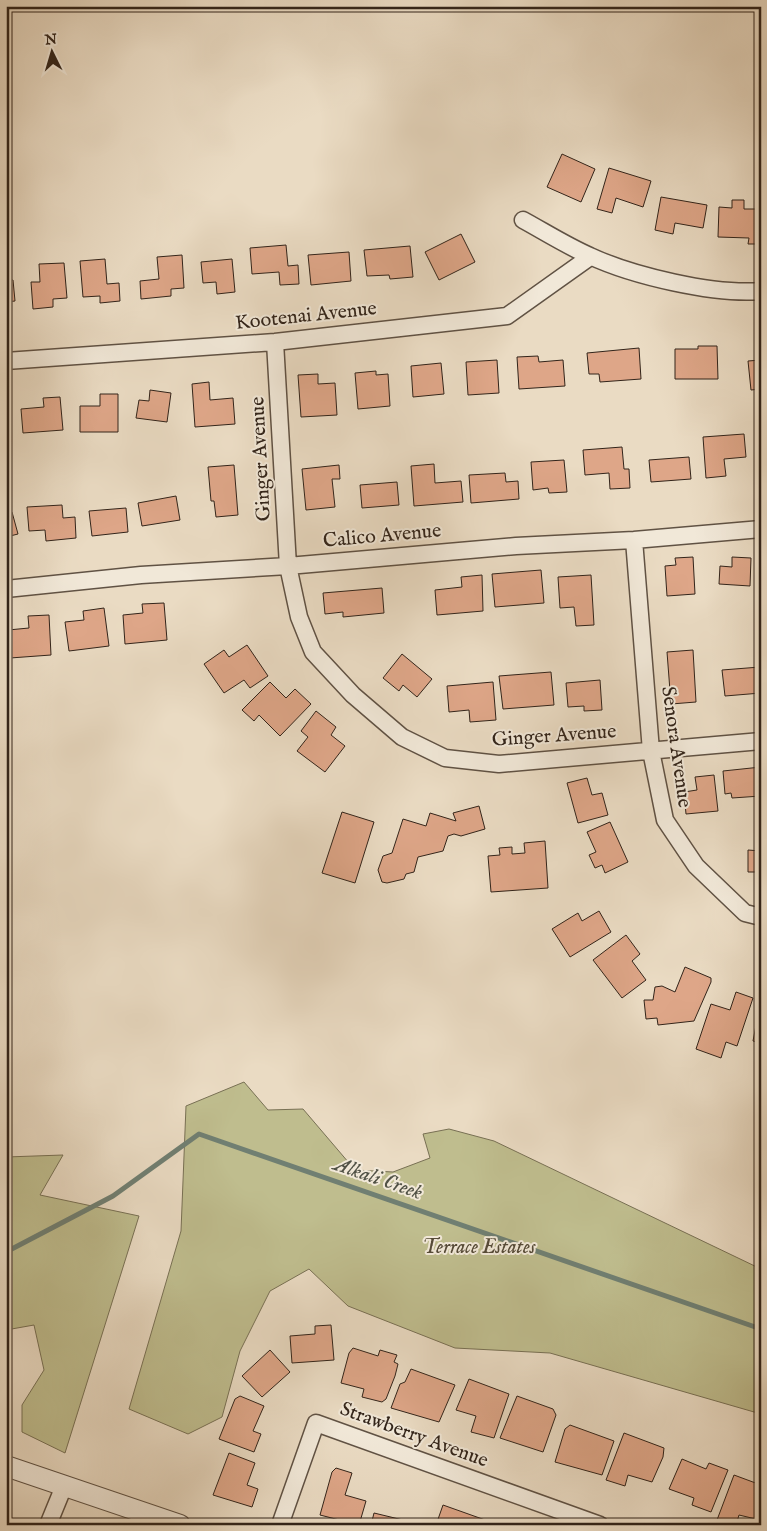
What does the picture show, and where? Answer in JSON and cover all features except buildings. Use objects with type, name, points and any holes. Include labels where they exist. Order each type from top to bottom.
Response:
[{"type":"street","points":[[523,220],[590,257],[646,276],[736,293],[761,292]]},
{"type":"street","name":"Kootenai Avenue","points":[[6,361],[275,342],[507,316],[590,257]]},
{"type":"street","name":"Ginger Avenue","points":[[275,342],[288,566],[299,617],[313,652],[353,695],[402,737],[445,758],[499,764],[761,741]]},
{"type":"street","name":"Calico Avenue","points":[[6,589],[141,575],[288,566],[516,546],[634,540],[761,528]]},
{"type":"street","name":"Senora Avenue","points":[[634,540],[651,751],[665,820],[696,866],[745,913],[761,917]]},
{"type":"street","name":"Strawberry Avenue","points":[[280,1525],[316,1423],[600,1525]]},
{"type":"street","points":[[6,1466],[180,1525]]},
{"type":"street","points":[[48,1525],[64,1486]]},
{"type":"green space","name":"Terrace Estates","points":[[244,1082],[268,1110],[303,1109],[355,1170],[393,1172],[430,1158],[423,1134],[449,1129],[494,1141],[761,1269],[761,1414],[550,1353],[455,1348],[348,1306],[309,1269],[270,1291],[240,1351],[222,1417],[188,1434],[129,1409],[181,1231],[186,1106]]},
{"type":"green space","points":[[63,1155],[40,1195],[139,1216],[65,1453],[22,1432],[22,1405],[44,1370],[34,1325],[6,1330],[6,1157]]},
{"type":"waterway","name":"Alkali Creek","points":[[6,1252],[113,1196],[199,1134],[761,1329]]}]
